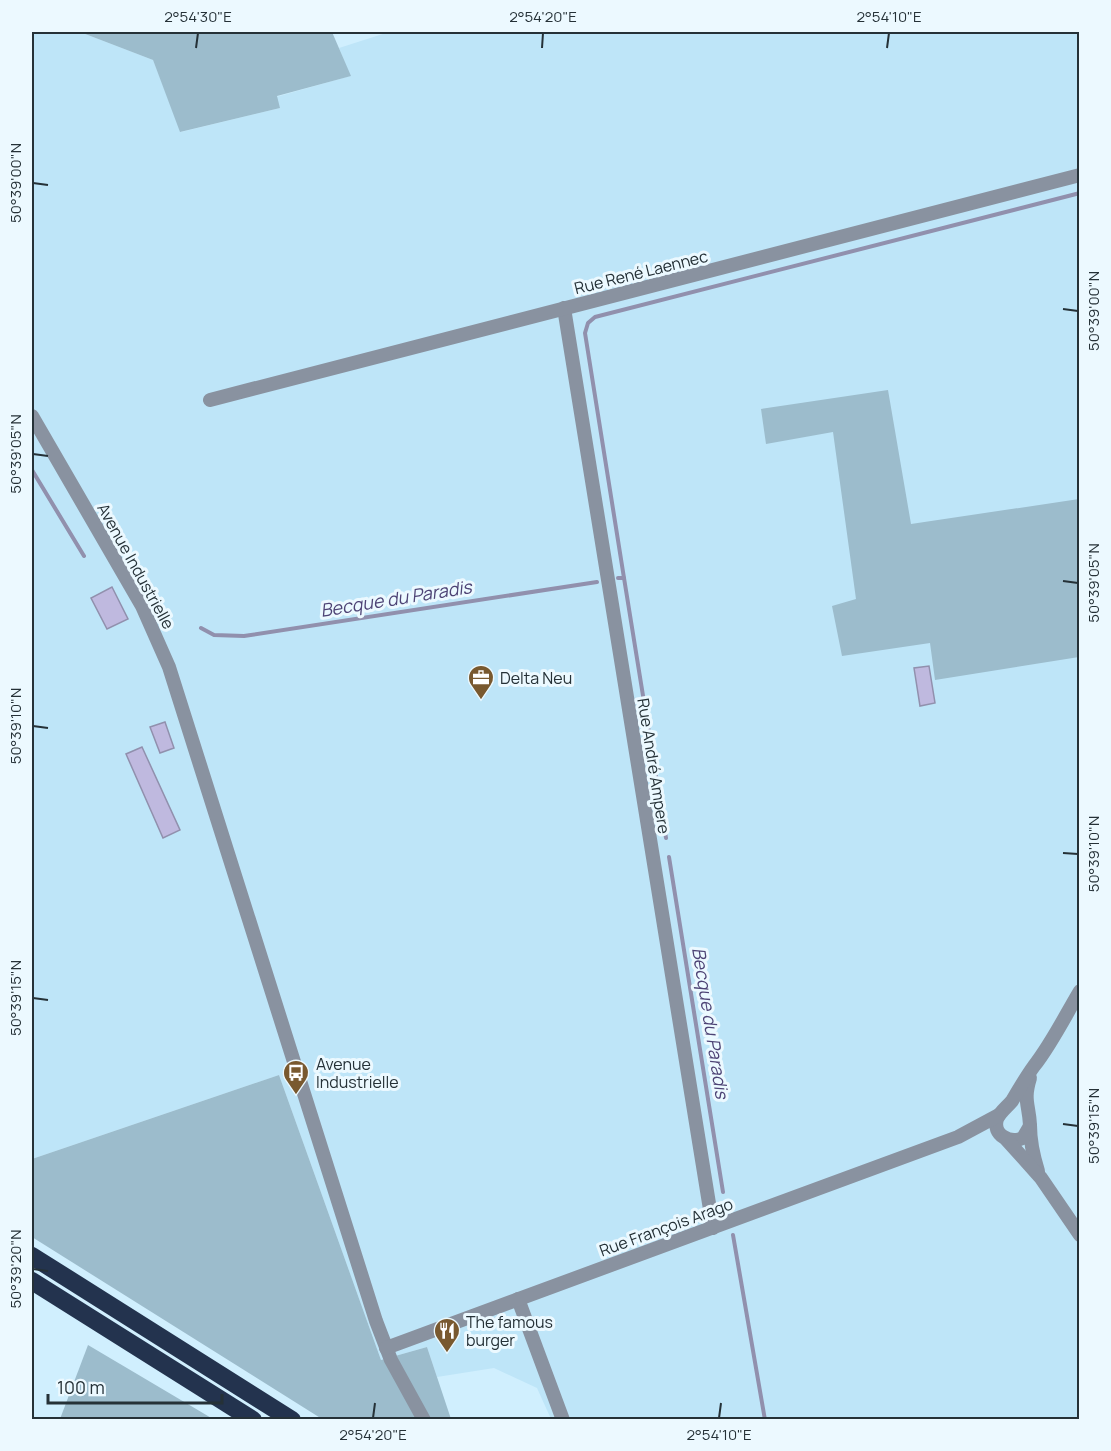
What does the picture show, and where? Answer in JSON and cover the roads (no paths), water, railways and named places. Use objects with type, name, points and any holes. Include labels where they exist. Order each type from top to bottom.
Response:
[{"type":"highway","points":[[32,1256],[292,1419]]},
{"type":"highway","points":[[32,1281],[253,1419]]},
{"type":"street","name":"Rue René Laennec","points":[[210,400],[1080,175]]},
{"type":"street","name":"Rue André Ampere","points":[[564,308],[713,1228]]},
{"type":"street","name":"Avenue Industrielle","points":[[32,416],[142,606],[169,667],[386,1348],[424,1419]]},
{"type":"street","name":"Rue François Arago","points":[[386,1348],[958,1137],[1001,1113],[1036,1064],[1080,991]]},
{"type":"street","name":"Rue François Arago","points":[[1036,1064],[1026,1093],[1031,1143],[1041,1178]]},
{"type":"street","points":[[1004,1138],[1015,1140],[1023,1138],[1029,1122],[1019,1108],[1011,1107],[1001,1113],[997,1126],[1004,1138],[1041,1178],[1080,1235]]},
{"type":"street","name":"Rue François Arago","points":[[958,1137],[981,1133],[1004,1138]]},
{"type":"street","points":[[518,1299],[563,1419]]},
{"type":"waterway","points":[[624,578],[585,333],[588,323],[595,317],[1080,193]]},
{"type":"waterway","name":"Becque du Paradis","points":[[32,470],[84,556]]},
{"type":"waterway","name":"Becque du Paradis","points":[[618,578],[624,578],[666,838]]},
{"type":"waterway","name":"Becque du Paradis","points":[[201,628],[214,635],[244,636],[597,582]]},
{"type":"waterway","name":"Becque du Paradis","points":[[669,857],[723,1192]]},
{"type":"waterway","name":"Becque du Paradis","points":[[733,1235],[765,1420]]},
{"type":"place","name":"Delta Neu","points":[[481,701]]},
{"type":"place","name":"Avenue Industrielle","points":[[296,1096]]},
{"type":"place","name":"The famous burger","points":[[447,1354]]}]
